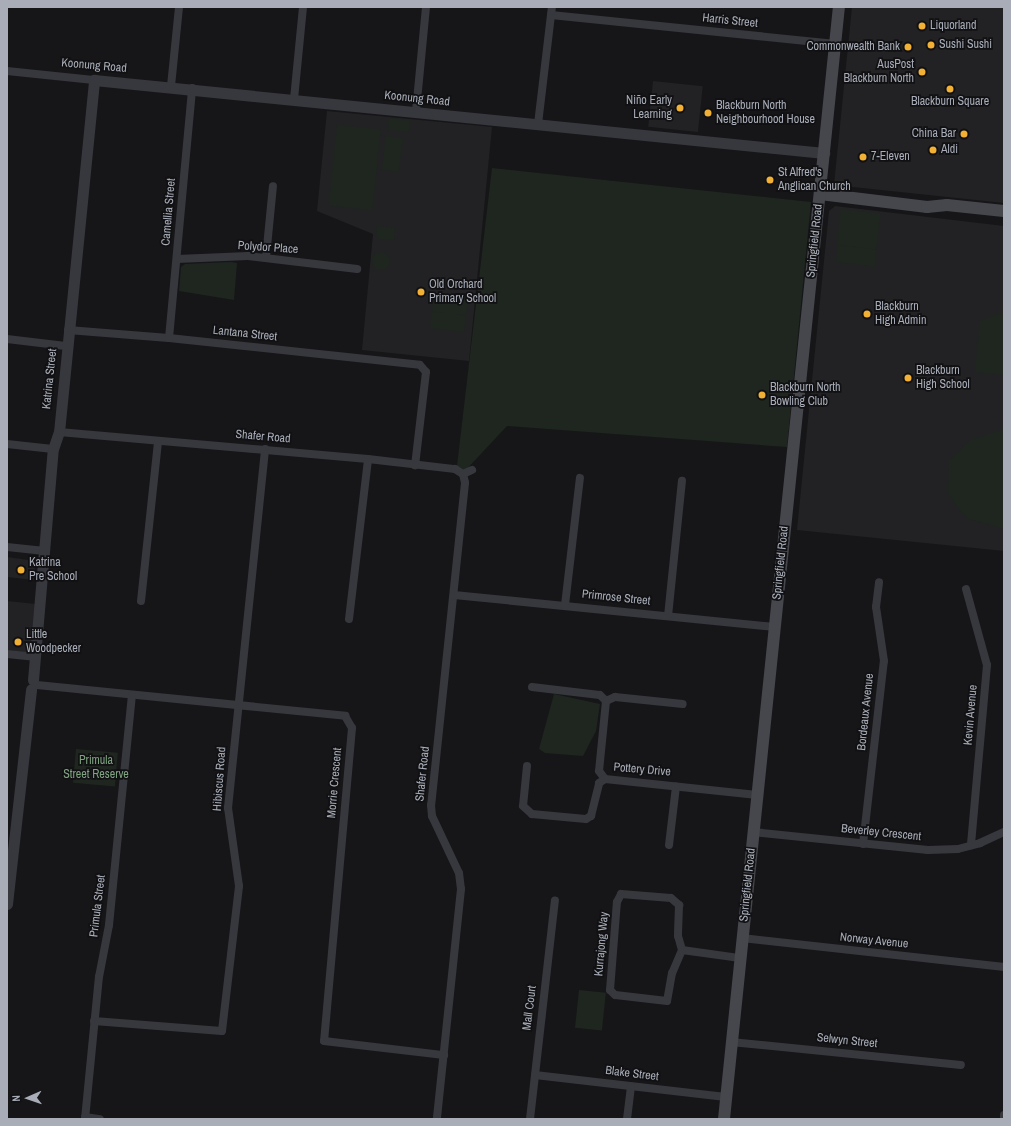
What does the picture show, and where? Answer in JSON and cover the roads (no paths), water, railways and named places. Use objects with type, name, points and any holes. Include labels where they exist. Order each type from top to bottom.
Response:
[{"type":"main road","name":"Springfield Road","points":[[724,1119],[774,627],[840,7]]},
{"type":"main road","points":[[820,194],[927,207],[947,205],[966,211],[1000,215]]},
{"type":"street","points":[[171,86],[179,7]]},
{"type":"street","points":[[294,99],[303,7]]},
{"type":"street","points":[[416,111],[426,7]]},
{"type":"street","points":[[538,124],[551,11]]},
{"type":"street","name":"Harris Street","points":[[551,11],[836,44]]},
{"type":"street","name":"Koonung Road","points":[[7,70],[824,154]]},
{"type":"street","name":"Katrina Street","points":[[7,904],[34,685],[34,657],[54,449],[59,432],[66,346],[94,80]]},
{"type":"street","name":"Camellia Street","points":[[169,338],[192,88]]},
{"type":"street","points":[[266,257],[273,186]]},
{"type":"street","name":"Polydor Place","points":[[177,259],[266,257],[357,269]]},
{"type":"street","name":"Lantana Street","points":[[68,330],[169,338],[420,365],[426,372],[415,465]]},
{"type":"street","points":[[7,339],[66,346]]},
{"type":"street","name":"Shafer Road","points":[[59,432],[158,442],[265,449],[368,459],[456,469],[463,474],[465,483],[432,805],[432,816],[459,873],[461,889],[437,1119]]},
{"type":"street","points":[[141,601],[158,442]]},
{"type":"street","points":[[7,444],[54,449]]},
{"type":"street","name":"Hibiscus Road","points":[[94,1020],[222,1031],[239,886],[228,808],[265,449]]},
{"type":"street","points":[[349,620],[368,459]]},
{"type":"street","points":[[463,474],[472,470]]},
{"type":"street","points":[[566,605],[580,478]]},
{"type":"street","points":[[668,616],[682,481]]},
{"type":"street","points":[[7,547],[45,551]]},
{"type":"street","name":"Bordeaux Avenue","points":[[863,844],[884,661],[876,607],[879,582]]},
{"type":"street","name":"Kevin Avenue","points":[[966,588],[987,665],[971,846]]},
{"type":"street","name":"Primrose Street","points":[[454,595],[774,627]]},
{"type":"street","points":[[7,654],[34,657]]},
{"type":"street","name":"Morrie Crescent","points":[[34,685],[238,704],[345,716],[352,728],[324,1041],[444,1055]]},
{"type":"street","points":[[532,687],[600,695],[606,701],[615,697],[683,704]]},
{"type":"street","name":"Primula Street","points":[[85,1118],[94,1020],[109,925],[132,695]]},
{"type":"street","name":"Pottery Drive","points":[[606,701],[599,771],[605,779],[757,795]]},
{"type":"street","points":[[527,766],[523,806],[532,814],[586,819],[591,816],[595,810],[597,787],[605,779]]},
{"type":"street","points":[[669,845],[676,786]]},
{"type":"street","name":"Beverley Crescent","points":[[753,832],[928,850],[971,846],[1004,832]]},
{"type":"street","name":"Kurrajong Way","points":[[621,894],[671,898],[680,905],[678,936],[682,950],[672,973],[667,1001],[615,995],[610,990],[617,902],[621,894]]},
{"type":"street","name":"Mall Court","points":[[530,1119],[555,900]]},
{"type":"street","name":"Norway Avenue","points":[[742,938],[1004,967]]},
{"type":"street","points":[[682,950],[740,958]]},
{"type":"street","name":"Selwyn Street","points":[[731,1042],[961,1065]]},
{"type":"street","name":"Blake Street","points":[[535,1075],[726,1097]]},
{"type":"street","points":[[627,1119],[631,1086]]},
{"type":"street","points":[[85,1118],[100,1119]]},
{"type":"place","name":"Liquorland","points":[[922,26]]},
{"type":"place","name":"Sushi Sushi","points":[[931,45]]},
{"type":"place","name":"Commonwealth Bank","points":[[908,47]]},
{"type":"place","name":"AusPost Blackburn North","points":[[922,72]]},
{"type":"place","name":"Blackburn Square","points":[[950,89]]},
{"type":"place","name":"Niño Early Learning","points":[[680,108]]},
{"type":"place","name":"Blackburn North Neighbourhood House","points":[[708,113]]},
{"type":"place","name":"China Bar","points":[[964,134]]},
{"type":"place","name":"Aldi","points":[[933,150]]},
{"type":"place","name":"7-Eleven","points":[[863,157]]},
{"type":"place","name":"St Alfred's Anglican Church","points":[[770,180]]},
{"type":"place","name":"Old Orchard Primary School","points":[[421,292]]},
{"type":"place","name":"Blackburn High Admin","points":[[867,314]]},
{"type":"place","name":"Blackburn High School","points":[[908,378]]},
{"type":"place","name":"Blackburn North Bowling Club","points":[[762,395]]},
{"type":"place","name":"Katrina Pre School","points":[[21,570]]},
{"type":"place","name":"Little Woodpecker","points":[[18,642]]},
{"type":"park label","name":"Primula Street Reserve","points":[[96,768]]}]
